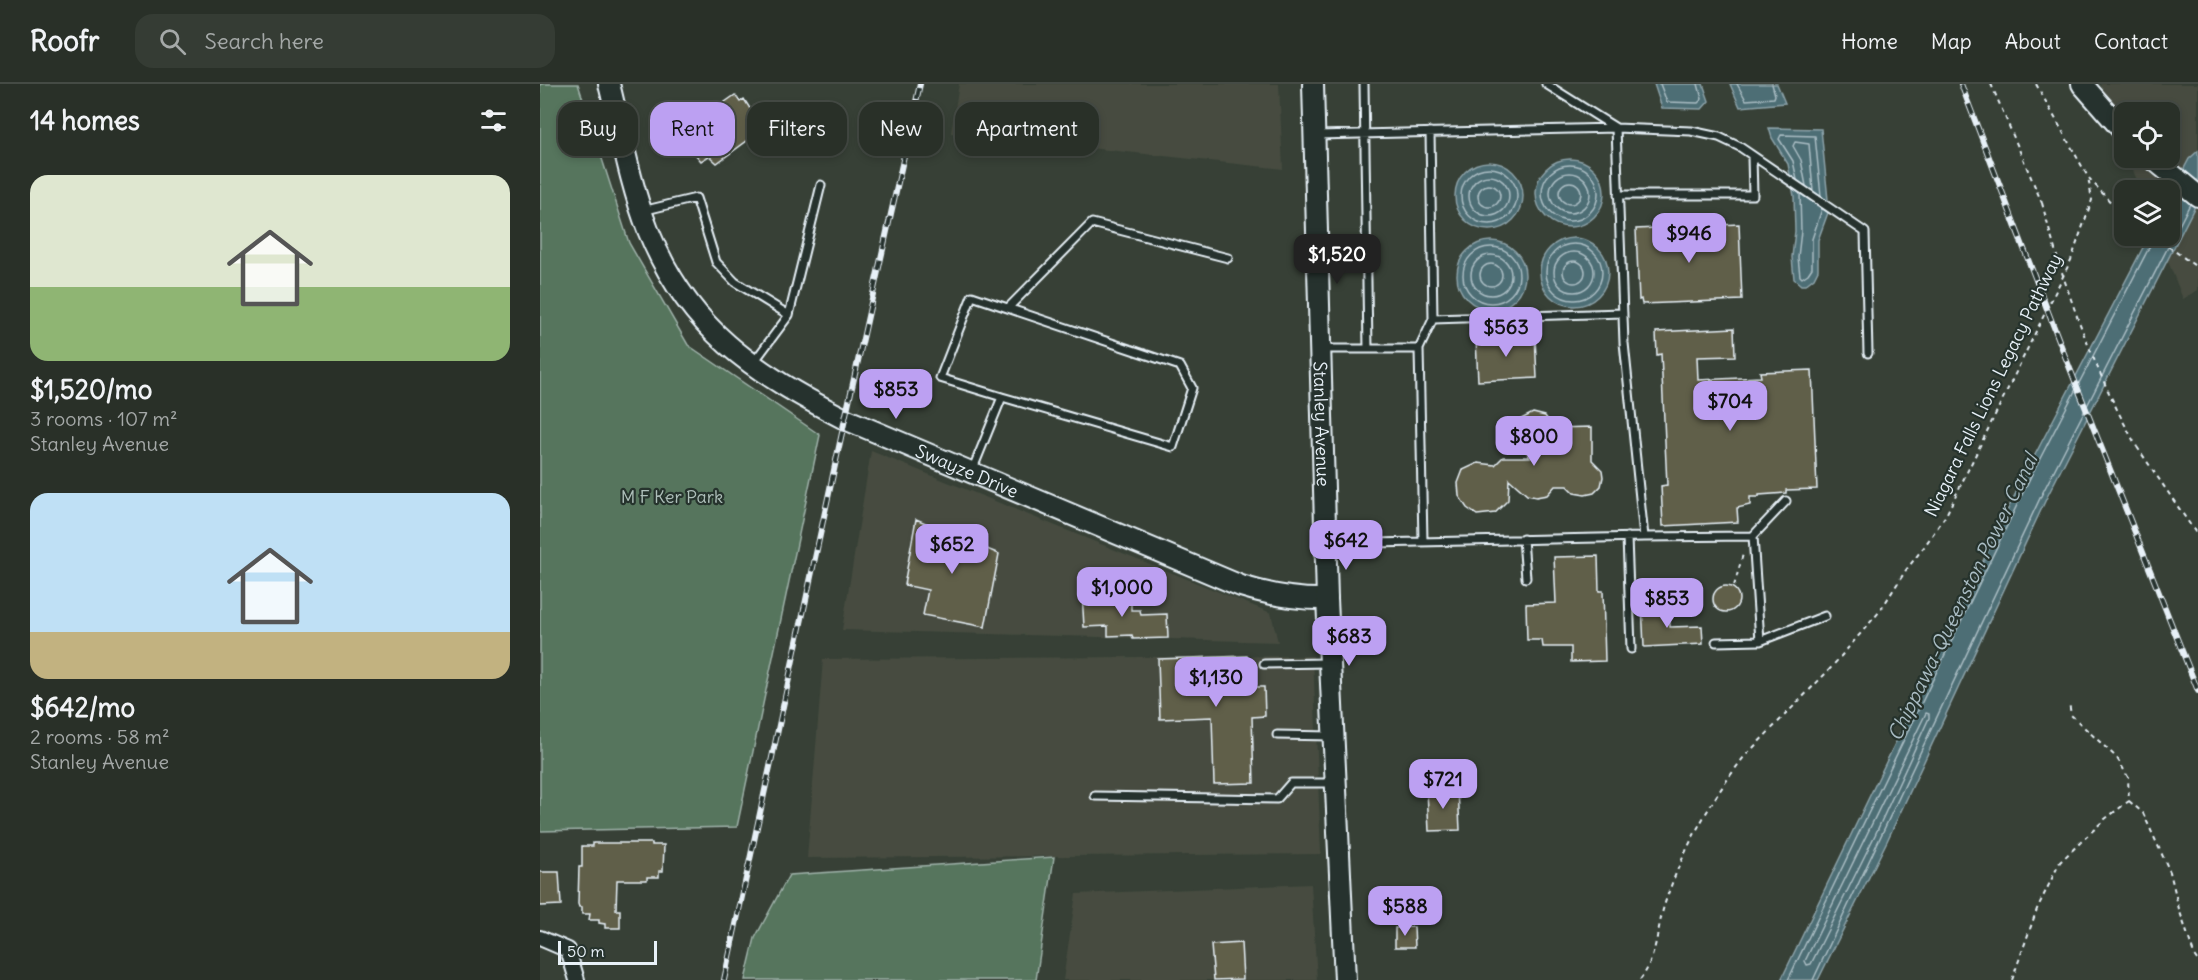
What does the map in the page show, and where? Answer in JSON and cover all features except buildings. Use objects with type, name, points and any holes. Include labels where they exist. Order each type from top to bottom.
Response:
[{"type":"street","name":"Swayze Drive","points":[[609,84],[642,212],[677,286],[700,319],[727,345],[752,364],[797,394],[845,419],[1241,585],[1265,593],[1290,597],[1327,598]]},
{"type":"street","name":"Stanley Avenue","points":[[1313,84],[1327,598],[1345,980]]},
{"type":"street","points":[[2082,84],[2114,121]]},
{"type":"street","points":[[2164,168],[2198,196]]},
{"type":"street","points":[[540,938],[568,950],[577,980]]},
{"type":"lane","points":[[1364,84],[1368,349]]},
{"type":"lane","points":[[1546,84],[1616,128]]},
{"type":"lane","points":[[1314,135],[1616,128],[1691,131],[1719,136],[1740,147],[1865,232],[1868,353]]},
{"type":"lane","points":[[1616,128],[1624,343],[1644,537]]},
{"type":"lane","points":[[1423,542],[1419,349],[1432,319],[1430,132]]},
{"type":"lane","points":[[1618,195],[1753,195],[1752,157]]},
{"type":"lane","points":[[752,364],[789,315],[821,185]]},
{"type":"lane","points":[[642,212],[696,198],[716,262],[735,282],[789,315]]},
{"type":"lane","points":[[1008,308],[1092,223],[1228,258]]},
{"type":"lane","points":[[972,296],[1180,366],[1192,388],[1173,447],[1002,397],[940,378],[972,296]]},
{"type":"lane","points":[[1432,319],[1623,313]]},
{"type":"lane","points":[[1320,349],[1419,349]]},
{"type":"lane","points":[[971,473],[1002,397]]},
{"type":"lane","points":[[1326,544],[1753,536],[1786,501]]},
{"type":"lane","points":[[1753,536],[1760,641]]},
{"type":"lane","points":[[1627,537],[1631,649]]},
{"type":"lane","points":[[1523,539],[1526,578]]},
{"type":"lane","points":[[1716,642],[1760,641],[1825,616]]},
{"type":"lane","points":[[1264,664],[1330,663]]},
{"type":"lane","points":[[1277,735],[1333,736]]},
{"type":"lane","points":[[1095,796],[1277,799],[1291,783],[1336,783]]},
{"type":"path","points":[[1991,84],[2042,203],[2073,308],[2114,406],[2137,447],[2198,536]]},
{"type":"path","name":"Niagara Falls Lions Legacy Pathway","points":[[2036,84],[2088,177],[2114,206]]},
{"type":"path","name":"Niagara Falls Lions Legacy Pathway","points":[[1640,980],[1652,955],[1664,906],[1682,859],[1731,773],[1829,670],[1880,612],[1906,570],[1946,515],[2071,260],[2092,200],[2088,177]]},
{"type":"path","points":[[2168,246],[2198,268]]},
{"type":"path","points":[[1734,586],[1743,554],[1754,549]]},
{"type":"path","points":[[2069,702],[2071,715],[2117,758],[2128,777],[2129,801],[2143,813],[2170,872],[2194,957],[2198,961]]},
{"type":"path","points":[[2012,980],[2037,909],[2060,862],[2104,819],[2129,801]]},
{"type":"shaded area","points":[[959,84],[1279,84],[1283,169],[1099,149],[1099,102],[956,102]]},
{"type":"shaded area","points":[[2100,84],[2198,84],[2198,290],[2183,299],[2162,246],[2180,246],[2180,180],[2137,180],[2132,168],[2180,168],[2180,102],[2114,102],[2114,121]]},
{"type":"shaded area","points":[[955,108],[955,133],[951,133]]},
{"type":"shaded area","points":[[871,451],[1271,613],[1278,642],[842,630]]},
{"type":"shaded area","points":[[1313,656],[1321,854],[807,858],[823,659]]},
{"type":"shaded area","points":[[1311,884],[1317,980],[1063,980],[1076,894]]},
{"type":"green space","name":"M F Ker Park","points":[[540,84],[578,84],[584,102],[558,102],[558,156],[601,156],[629,243],[688,345],[820,435],[737,827],[540,831]]},
{"type":"green space","points":[[1054,857],[1036,980],[745,980],[755,938],[789,875]]},
{"type":"water","points":[[1654,84],[1703,84],[1709,101],[1702,109],[1662,108]]},
{"type":"water","points":[[1730,84],[1777,84],[1785,103],[1740,107]]},
{"type":"water","points":[[1769,128],[1821,129],[1829,210],[1818,240],[1818,270],[1814,278],[1805,285],[1801,285],[1794,279],[1792,257],[1795,231],[1794,196],[1788,164],[1772,138]]},
{"type":"water","name":"Chippawa-Queenston Power Canal","points":[[2198,151],[2198,200],[2180,235],[2180,180],[2178,180],[2189,159]]},
{"type":"water","points":[[1570,159],[1583,162],[1594,169],[1601,180],[1604,193],[1601,206],[1594,217],[1583,224],[1570,227],[1557,224],[1546,217],[1539,206],[1536,193],[1539,180],[1546,169],[1557,162]]},
{"type":"water","points":[[1489,162],[1502,165],[1513,172],[1520,183],[1523,196],[1520,209],[1513,220],[1502,227],[1489,230],[1476,227],[1465,220],[1458,209],[1455,196],[1458,183],[1465,172],[1476,165]]},
{"type":"water","points":[[1574,238],[1587,241],[1598,248],[1605,259],[1608,272],[1605,285],[1598,296],[1587,303],[1574,306],[1561,303],[1550,296],[1543,285],[1540,272],[1543,259],[1550,248],[1561,241]]},
{"type":"water","points":[[1491,241],[1504,244],[1515,251],[1522,262],[1525,275],[1522,288],[1515,299],[1504,306],[1491,309],[1478,306],[1467,299],[1460,288],[1457,275],[1460,262],[1467,251],[1478,244]]},
{"type":"water","name":"Chippawa-Queenston Power Canal","points":[[2144,246],[2175,246],[2047,497],[1887,841],[1818,980],[1781,980],[2025,474]]},
{"type":"railway","points":[[724,980],[920,84]]},
{"type":"railway","points":[[1961,84],[2065,356],[2198,691]]}]
